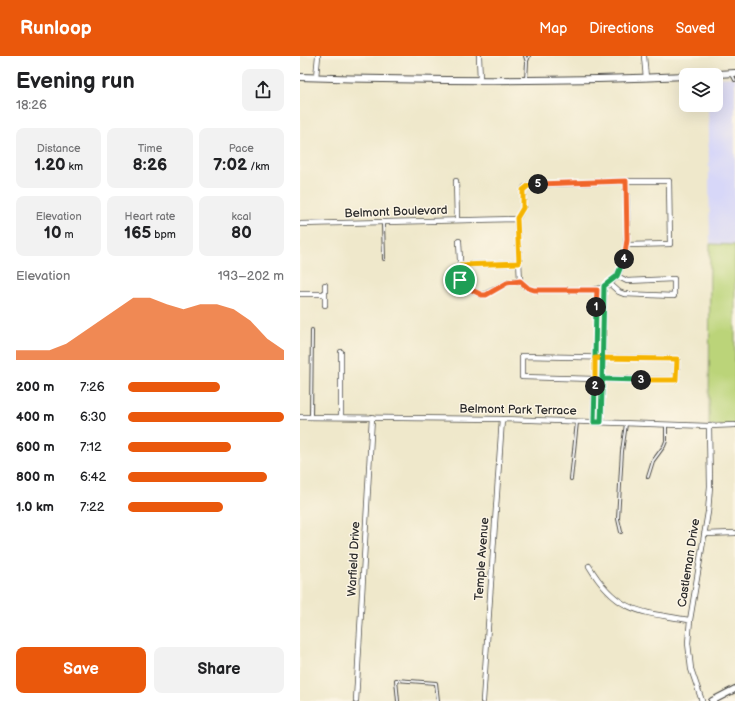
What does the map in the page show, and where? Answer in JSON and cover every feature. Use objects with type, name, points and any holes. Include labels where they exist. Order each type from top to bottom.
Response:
[{"type":"main road","points":[[723,74],[733,73]]},
{"type":"main road","points":[[300,77],[526,81],[679,76]]},
{"type":"street","points":[[316,77],[318,56]]},
{"type":"street","points":[[479,56],[480,80]]},
{"type":"street","points":[[644,56],[646,78]]},
{"type":"street","points":[[456,181],[457,220]]},
{"type":"street","points":[[626,181],[626,245],[624,260],[617,276],[597,290],[534,290],[528,288],[520,281],[517,218],[523,208],[523,190],[528,186],[626,181],[670,181],[670,244],[626,245]]},
{"type":"street","name":"Belmont Boulevard","points":[[300,224],[492,220],[517,218]]},
{"type":"street","points":[[459,241],[460,280],[463,285],[482,295],[486,295],[507,283],[520,281]]},
{"type":"street","points":[[460,265],[519,263]]},
{"type":"street","points":[[609,283],[624,294],[674,296],[674,279],[631,281],[617,276]]},
{"type":"street","points":[[325,285],[325,305]]},
{"type":"street","points":[[601,422],[604,286]]},
{"type":"street","points":[[594,422],[597,290]]},
{"type":"street","points":[[300,294],[325,294]]},
{"type":"street","points":[[341,352],[341,417]]},
{"type":"street","points":[[595,379],[522,377],[522,356],[677,359],[676,380],[602,379]]},
{"type":"street","name":"Belmont Park Terrace","points":[[300,417],[502,419],[709,426],[735,425]]},
{"type":"street","name":"Warfield Drive","points":[[356,701],[372,418]]},
{"type":"street","name":"Temple Avenue","points":[[483,701],[502,419]]},
{"type":"street","name":"Castleman Drive","points":[[702,701],[692,675],[688,656],[688,643],[690,620],[710,486],[709,426]]},
{"type":"street","points":[[704,534],[735,533]]},
{"type":"street","points":[[589,566],[606,590],[613,597],[628,607],[638,611],[690,620]]},
{"type":"street","points":[[712,701],[735,689]]},
{"type":"lane","points":[[525,56],[527,62]]},
{"type":"lane","points":[[526,81],[527,62],[529,56]]},
{"type":"lane","points":[[733,73],[735,80]]},
{"type":"lane","points":[[383,223],[384,259]]},
{"type":"lane","points":[[311,417],[312,330]]},
{"type":"lane","points":[[571,479],[577,421]]},
{"type":"lane","points":[[621,532],[618,519],[622,451],[626,423]]},
{"type":"lane","points":[[648,477],[653,461],[666,441],[666,424]]},
{"type":"lane","points":[[398,701],[396,680],[436,683],[438,701]]},
{"type":"shaded area","points":[[735,77],[735,245],[710,244],[708,112],[723,112],[723,78]]},
{"type":"green space","points":[[710,244],[735,245],[735,425],[709,426]]},
{"type":"route","points":[[460,280],[460,265],[519,263],[517,218],[524,205],[524,188],[531,185],[626,181],[626,254],[617,276],[604,286],[603,358],[602,379],[676,380],[677,359],[603,358],[595,358],[594,422],[601,422],[602,379],[603,358],[595,358],[597,290],[534,290],[528,288],[520,281],[504,284],[486,295],[482,295],[463,285],[460,280]]}]
